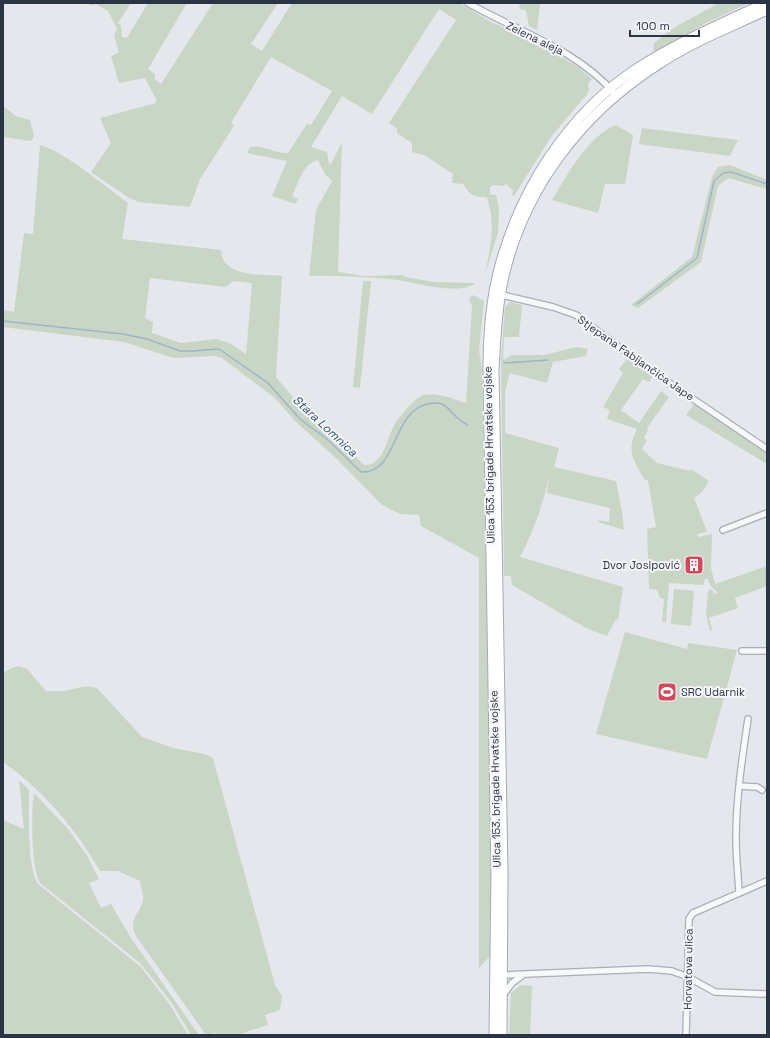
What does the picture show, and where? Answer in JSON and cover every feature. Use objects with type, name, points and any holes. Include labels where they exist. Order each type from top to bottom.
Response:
[{"type":"main road","name":"Ulica 153. brigade Hrvatske vojske","points":[[494,1035],[496,874],[488,340],[497,294],[516,236],[539,188],[572,139],[613,92],[639,68],[667,50],[766,3]]},
{"type":"main road","name":"Ulica 153. brigade Hrvatske vojske","points":[[613,92],[672,56],[767,10]]},
{"type":"main road","name":"Ulica 153. brigade Hrvatske vojske","points":[[497,294],[494,369],[504,975],[502,1035]]},
{"type":"street","name":"Zelena aleja","points":[[468,3],[560,49],[602,79],[613,92]]},
{"type":"street","name":"Stjepana Fabijančića Jape","points":[[497,294],[553,307],[576,315],[643,365],[767,449]]},
{"type":"street","points":[[723,530],[767,513]]},
{"type":"street","points":[[742,651],[767,651]]},
{"type":"street","points":[[739,892],[736,841],[739,786],[748,720]]},
{"type":"street","points":[[739,786],[757,787],[762,790]]},
{"type":"street","name":"Horvatova ulica","points":[[686,1035],[690,919],[693,913],[767,881]]},
{"type":"street","points":[[504,975],[648,969],[672,971],[688,977],[715,992],[767,994]]},
{"type":"street","points":[[503,995],[512,982],[525,974]]},
{"type":"green space","points":[[88,3],[131,3],[118,23],[121,26],[122,37],[127,38],[148,3],[187,3],[148,69],[155,74],[155,80],[161,84],[213,3],[278,3],[251,44],[262,51],[292,3],[460,3],[491,22],[537,42],[579,68],[592,79],[588,84],[589,90],[587,94],[551,137],[514,196],[512,195],[513,190],[506,184],[504,186],[494,185],[490,187],[490,194],[496,195],[499,208],[498,233],[485,274],[492,236],[490,207],[487,197],[473,195],[463,184],[452,183],[453,174],[424,155],[412,152],[412,143],[397,133],[397,128],[389,123],[456,20],[439,9],[372,114],[342,96],[311,147],[327,152],[329,164],[331,164],[342,142],[338,272],[364,276],[404,275],[404,277],[434,282],[476,283],[457,289],[434,287],[389,279],[309,276],[316,210],[332,181],[325,174],[318,160],[308,165],[292,196],[298,199],[295,204],[272,196],[287,161],[247,153],[250,147],[255,146],[288,153],[307,124],[311,125],[332,91],[271,57],[231,123],[234,126],[200,179],[190,207],[139,202],[129,198],[91,172],[111,143],[100,118],[156,103],[156,99],[145,78],[119,83],[111,56],[119,53],[114,35],[117,29],[108,11],[96,4],[90,6]]},
{"type":"green space","points":[[520,3],[540,3],[537,30],[529,26],[526,10],[519,9]]},
{"type":"green space","points":[[719,3],[749,3],[706,23],[655,53],[653,49],[654,43],[675,27]]},
{"type":"green space","points":[[3,106],[16,116],[30,120],[34,136],[31,141],[3,137]]},
{"type":"green space","points":[[616,125],[633,135],[625,184],[605,184],[598,213],[552,200],[571,168],[587,147],[606,130]]},
{"type":"green space","points":[[642,128],[738,140],[730,156],[639,144]]},
{"type":"green space","points":[[40,145],[73,162],[128,203],[122,239],[221,250],[223,259],[228,266],[235,270],[244,273],[282,276],[276,377],[306,413],[334,435],[364,465],[371,464],[380,457],[396,422],[407,408],[420,397],[434,394],[466,403],[472,306],[469,299],[473,295],[484,301],[479,350],[482,369],[493,892],[489,927],[492,949],[490,956],[479,968],[479,558],[421,526],[419,515],[400,514],[381,504],[338,460],[295,421],[275,398],[222,358],[215,356],[173,358],[124,342],[3,327],[3,310],[14,312],[24,233],[33,234]],"holes":[[[150,278],[226,287],[233,281],[252,283],[246,354],[231,344],[216,339],[181,343],[152,333],[153,322],[145,318]]]},
{"type":"green space","points":[[730,165],[767,180],[767,189],[728,178],[718,186],[701,262],[638,308],[631,305],[692,257],[712,177],[718,167]]},
{"type":"green space","points":[[363,281],[371,281],[360,388],[353,387]]},
{"type":"green space","points":[[510,302],[522,305],[519,337],[504,337],[503,360],[512,355],[544,355],[577,347],[588,349],[586,356],[553,362],[547,383],[510,373],[505,391],[505,433],[559,448],[554,467],[616,481],[624,530],[598,522],[599,520],[609,522],[610,508],[547,493],[549,477],[537,518],[520,557],[623,587],[618,620],[616,619],[607,636],[586,628],[512,585],[511,576],[504,576],[501,360],[505,307]]},
{"type":"green space","points":[[628,358],[653,375],[649,382],[643,379],[621,410],[639,423],[661,391],[669,397],[647,428],[648,430],[644,438],[647,440],[642,449],[657,463],[690,471],[691,469],[709,481],[702,492],[694,498],[707,532],[697,534],[698,537],[712,534],[711,568],[715,584],[767,566],[767,586],[735,598],[738,608],[709,618],[712,630],[710,631],[706,613],[708,591],[712,589],[714,594],[718,593],[710,585],[708,579],[705,579],[703,585],[669,583],[666,622],[662,622],[664,599],[660,598],[657,590],[649,589],[647,529],[656,527],[648,481],[644,479],[634,460],[631,449],[637,429],[607,419],[610,410],[603,407],[623,373],[619,369]]},
{"type":"green space","points":[[695,403],[767,453],[767,464],[686,415]]},
{"type":"green space","points":[[674,589],[694,591],[691,626],[671,624]]},
{"type":"green space","name":"SRC Udarnik","points":[[625,632],[687,649],[688,643],[737,650],[707,759],[596,734]]},
{"type":"green space","points":[[19,666],[27,669],[46,691],[61,691],[94,687],[98,689],[142,737],[173,748],[204,754],[213,758],[275,985],[282,996],[280,1010],[265,1015],[268,1025],[237,1035],[216,1035],[215,1033],[206,1035],[136,936],[133,925],[143,900],[140,881],[118,871],[100,871],[91,855],[58,811],[32,785],[3,762],[3,673]]},
{"type":"green space","points":[[19,780],[29,790],[30,853],[34,876],[38,884],[141,967],[170,1005],[188,1035],[3,1035],[3,820],[24,829]]},
{"type":"green space","points":[[34,793],[68,829],[86,854],[99,879],[89,883],[101,908],[111,904],[131,938],[199,1035],[191,1035],[171,1002],[140,963],[40,883],[33,853],[32,813]]},
{"type":"green space","points":[[521,985],[532,986],[530,1035],[509,1035],[511,993]]},
{"type":"waterway","points":[[637,304],[697,258],[714,181],[723,173],[731,172],[767,184]]},
{"type":"waterway","name":"Stara Lomnica","points":[[3,321],[123,334],[147,339],[180,351],[219,349],[268,383],[300,419],[328,440],[361,472],[373,470],[382,463],[389,454],[407,419],[415,410],[427,404],[442,404],[459,420],[468,425]]},
{"type":"waterway","points":[[504,363],[548,360]]},
{"type":"place","name":"Dvor Josipović","points":[[694,565]]},
{"type":"place","name":"SRC Udarnik","points":[[667,692]]}]
